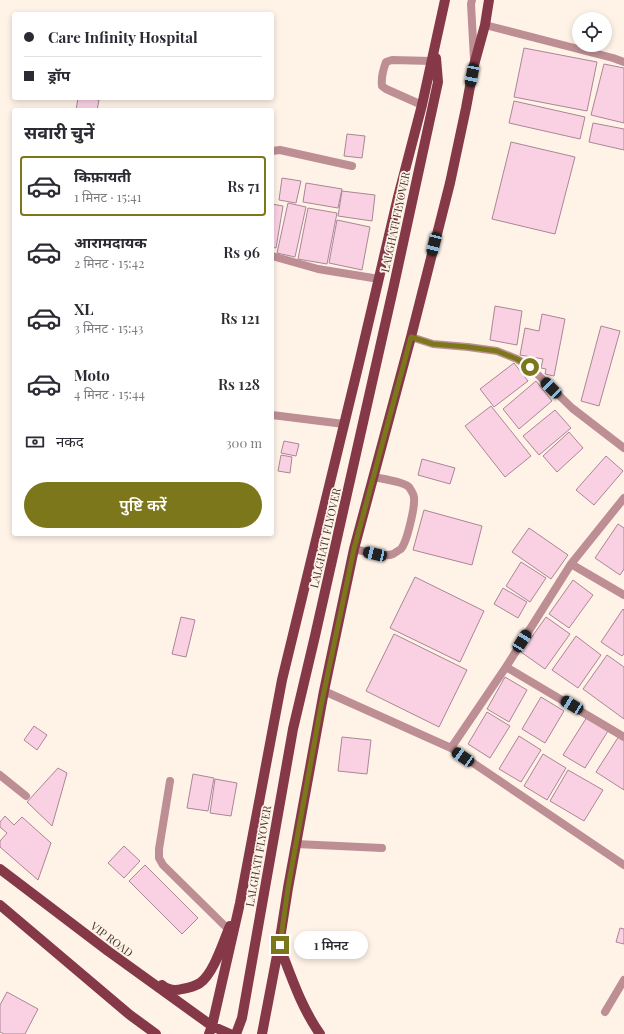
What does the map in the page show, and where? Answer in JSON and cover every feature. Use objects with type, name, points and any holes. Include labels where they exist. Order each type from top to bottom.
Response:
[{"type":"main road","points":[[211,1030],[240,903],[282,680],[398,197],[427,107],[432,61],[445,0]]},
{"type":"main road","points":[[262,1034],[280,945],[288,888],[324,691],[354,549],[411,337],[450,183],[474,65],[490,0]]},
{"type":"main road","name":"LALGHATI FLYOVER","points":[[236,1034],[242,1018],[293,729],[394,284],[427,107],[438,82],[435,49]]},
{"type":"main road","name":"VIP ROAD","points":[[0,869],[211,1030],[230,1034]]},
{"type":"main road","points":[[108,951],[167,989],[178,990],[189,988],[199,983],[208,975],[240,903]]},
{"type":"main road","points":[[0,905],[130,1015],[156,1034]]},
{"type":"main road","points":[[280,945],[295,987],[320,1034]]},
{"type":"main road","points":[[130,1015],[142,1034]]},
{"type":"street","points":[[472,0],[474,65]]},
{"type":"street","points":[[485,25],[624,62]]},
{"type":"street","points":[[427,107],[382,86],[383,68],[386,62],[392,60],[432,61]]},
{"type":"street","points":[[274,151],[280,150],[352,166]]},
{"type":"street","points":[[274,257],[318,269],[379,280]]},
{"type":"street","points":[[411,337],[433,344],[497,351],[517,359],[530,367],[572,408],[624,448]]},
{"type":"street","points":[[274,415],[344,424]]},
{"type":"street","points":[[354,549],[386,556],[401,549],[407,535],[413,512],[414,498],[412,492],[407,486],[398,482],[373,477]]},
{"type":"street","points":[[451,748],[506,666],[571,564],[624,498]]},
{"type":"street","points":[[571,564],[624,595]]},
{"type":"street","points":[[506,666],[624,737]]},
{"type":"street","points":[[324,691],[451,748],[624,865]]},
{"type":"street","points":[[0,775],[26,796]]},
{"type":"street","points":[[170,781],[159,849],[159,858],[163,865],[229,930]]},
{"type":"street","points":[[296,844],[382,848]]},
{"type":"street","points":[[605,1012],[624,980]]},
{"type":"building","points":[[524,48],[597,62],[587,111],[514,97]]},
{"type":"building","points":[[604,64],[624,68],[624,123],[591,115]]},
{"type":"building","points":[[78,100],[99,100],[97,108],[76,108]]},
{"type":"building","points":[[514,101],[585,117],[580,139],[509,123]]},
{"type":"building","points":[[593,123],[624,129],[624,150],[589,142]]},
{"type":"building","points":[[347,134],[365,136],[362,158],[344,156]]},
{"type":"building","points":[[511,142],[575,157],[555,234],[492,219]]},
{"type":"building","points":[[282,178],[301,181],[296,203],[279,200]]},
{"type":"building","points":[[306,183],[342,189],[338,208],[303,202]]},
{"type":"building","points":[[342,191],[375,195],[372,221],[338,216]]},
{"type":"building","points":[[288,203],[306,207],[295,257],[277,253]]},
{"type":"building","points":[[274,204],[283,206],[276,248],[274,248]]},
{"type":"building","points":[[308,208],[337,213],[327,264],[298,259]]},
{"type":"building","points":[[337,220],[370,227],[362,270],[329,263]]},
{"type":"building","points":[[495,306],[522,311],[517,345],[490,340]]},
{"type":"building","points":[[542,314],[565,319],[554,376],[545,374],[546,369],[541,368],[543,359],[520,355],[525,328],[539,331]]},
{"type":"building","points":[[601,326],[620,331],[599,406],[581,401]]},
{"type":"building","points":[[514,363],[528,381],[494,407],[480,389]]},
{"type":"building","points":[[536,381],[552,401],[519,429],[503,409]]},
{"type":"building","points":[[491,406],[531,456],[505,477],[465,426]]},
{"type":"building","points":[[555,410],[571,428],[539,455],[523,436]]},
{"type":"building","points":[[569,432],[583,448],[557,472],[543,456]]},
{"type":"building","points":[[284,441],[299,444],[296,456],[281,453]]},
{"type":"building","points":[[281,455],[292,457],[290,473],[278,471]]},
{"type":"building","points":[[606,456],[623,471],[594,505],[576,490]]},
{"type":"building","points":[[422,459],[455,468],[450,484],[418,475]]},
{"type":"building","points":[[424,510],[482,526],[472,565],[413,550]]},
{"type":"building","points":[[618,524],[624,528],[624,569],[620,575],[595,558]]},
{"type":"building","points":[[529,528],[568,555],[551,579],[512,552]]},
{"type":"building","points":[[521,562],[546,578],[530,602],[506,586]]},
{"type":"building","points":[[415,577],[484,611],[460,662],[390,628]]},
{"type":"building","points":[[573,580],[593,595],[569,628],[549,614]]},
{"type":"building","points":[[503,588],[527,602],[518,618],[494,604]]},
{"type":"building","points":[[623,609],[624,654],[622,656],[601,642]]},
{"type":"building","points":[[181,617],[195,620],[186,657],[172,654]]},
{"type":"building","points":[[546,617],[570,634],[545,669],[521,652]]},
{"type":"building","points":[[394,634],[467,670],[439,727],[366,691]]},
{"type":"building","points":[[576,636],[601,655],[578,688],[552,670]]},
{"type":"building","points":[[607,655],[624,667],[624,719],[583,689]]},
{"type":"building","points":[[505,677],[527,690],[509,722],[487,709]]},
{"type":"building","points":[[541,697],[564,711],[545,743],[522,729]]},
{"type":"building","points":[[487,712],[510,726],[490,758],[468,744]]},
{"type":"building","points":[[587,717],[608,731],[585,768],[563,755]]},
{"type":"building","points":[[34,726],[47,735],[37,750],[24,740]]},
{"type":"building","points":[[519,736],[541,750],[521,782],[499,769]]},
{"type":"building","points":[[619,736],[624,739],[624,790],[596,772]]},
{"type":"building","points":[[342,737],[371,740],[367,774],[338,771]]},
{"type":"building","points":[[543,754],[566,768],[547,800],[524,786]]},
{"type":"building","points":[[58,768],[67,773],[52,826],[27,802]]},
{"type":"building","points":[[568,770],[603,790],[584,821],[550,801]]},
{"type":"building","points":[[193,774],[214,778],[208,811],[187,808]]},
{"type":"building","points":[[215,779],[237,783],[231,816],[210,813]]},
{"type":"building","points":[[5,816],[14,825],[22,817],[51,843],[38,880],[0,847],[0,841],[7,833],[0,827],[0,822]]},
{"type":"building","points":[[124,846],[140,861],[124,878],[108,863]]},
{"type":"building","points":[[145,865],[198,918],[182,934],[129,881]]},
{"type":"building","points":[[620,928],[624,929],[624,944],[616,942]]},
{"type":"building","points":[[7,992],[38,1009],[25,1034],[4,1034],[0,1032],[0,1005]]},
{"type":"route","points":[[280,945],[288,888],[321,706],[354,549],[411,337],[433,344],[497,351],[517,359],[530,367]]}]
